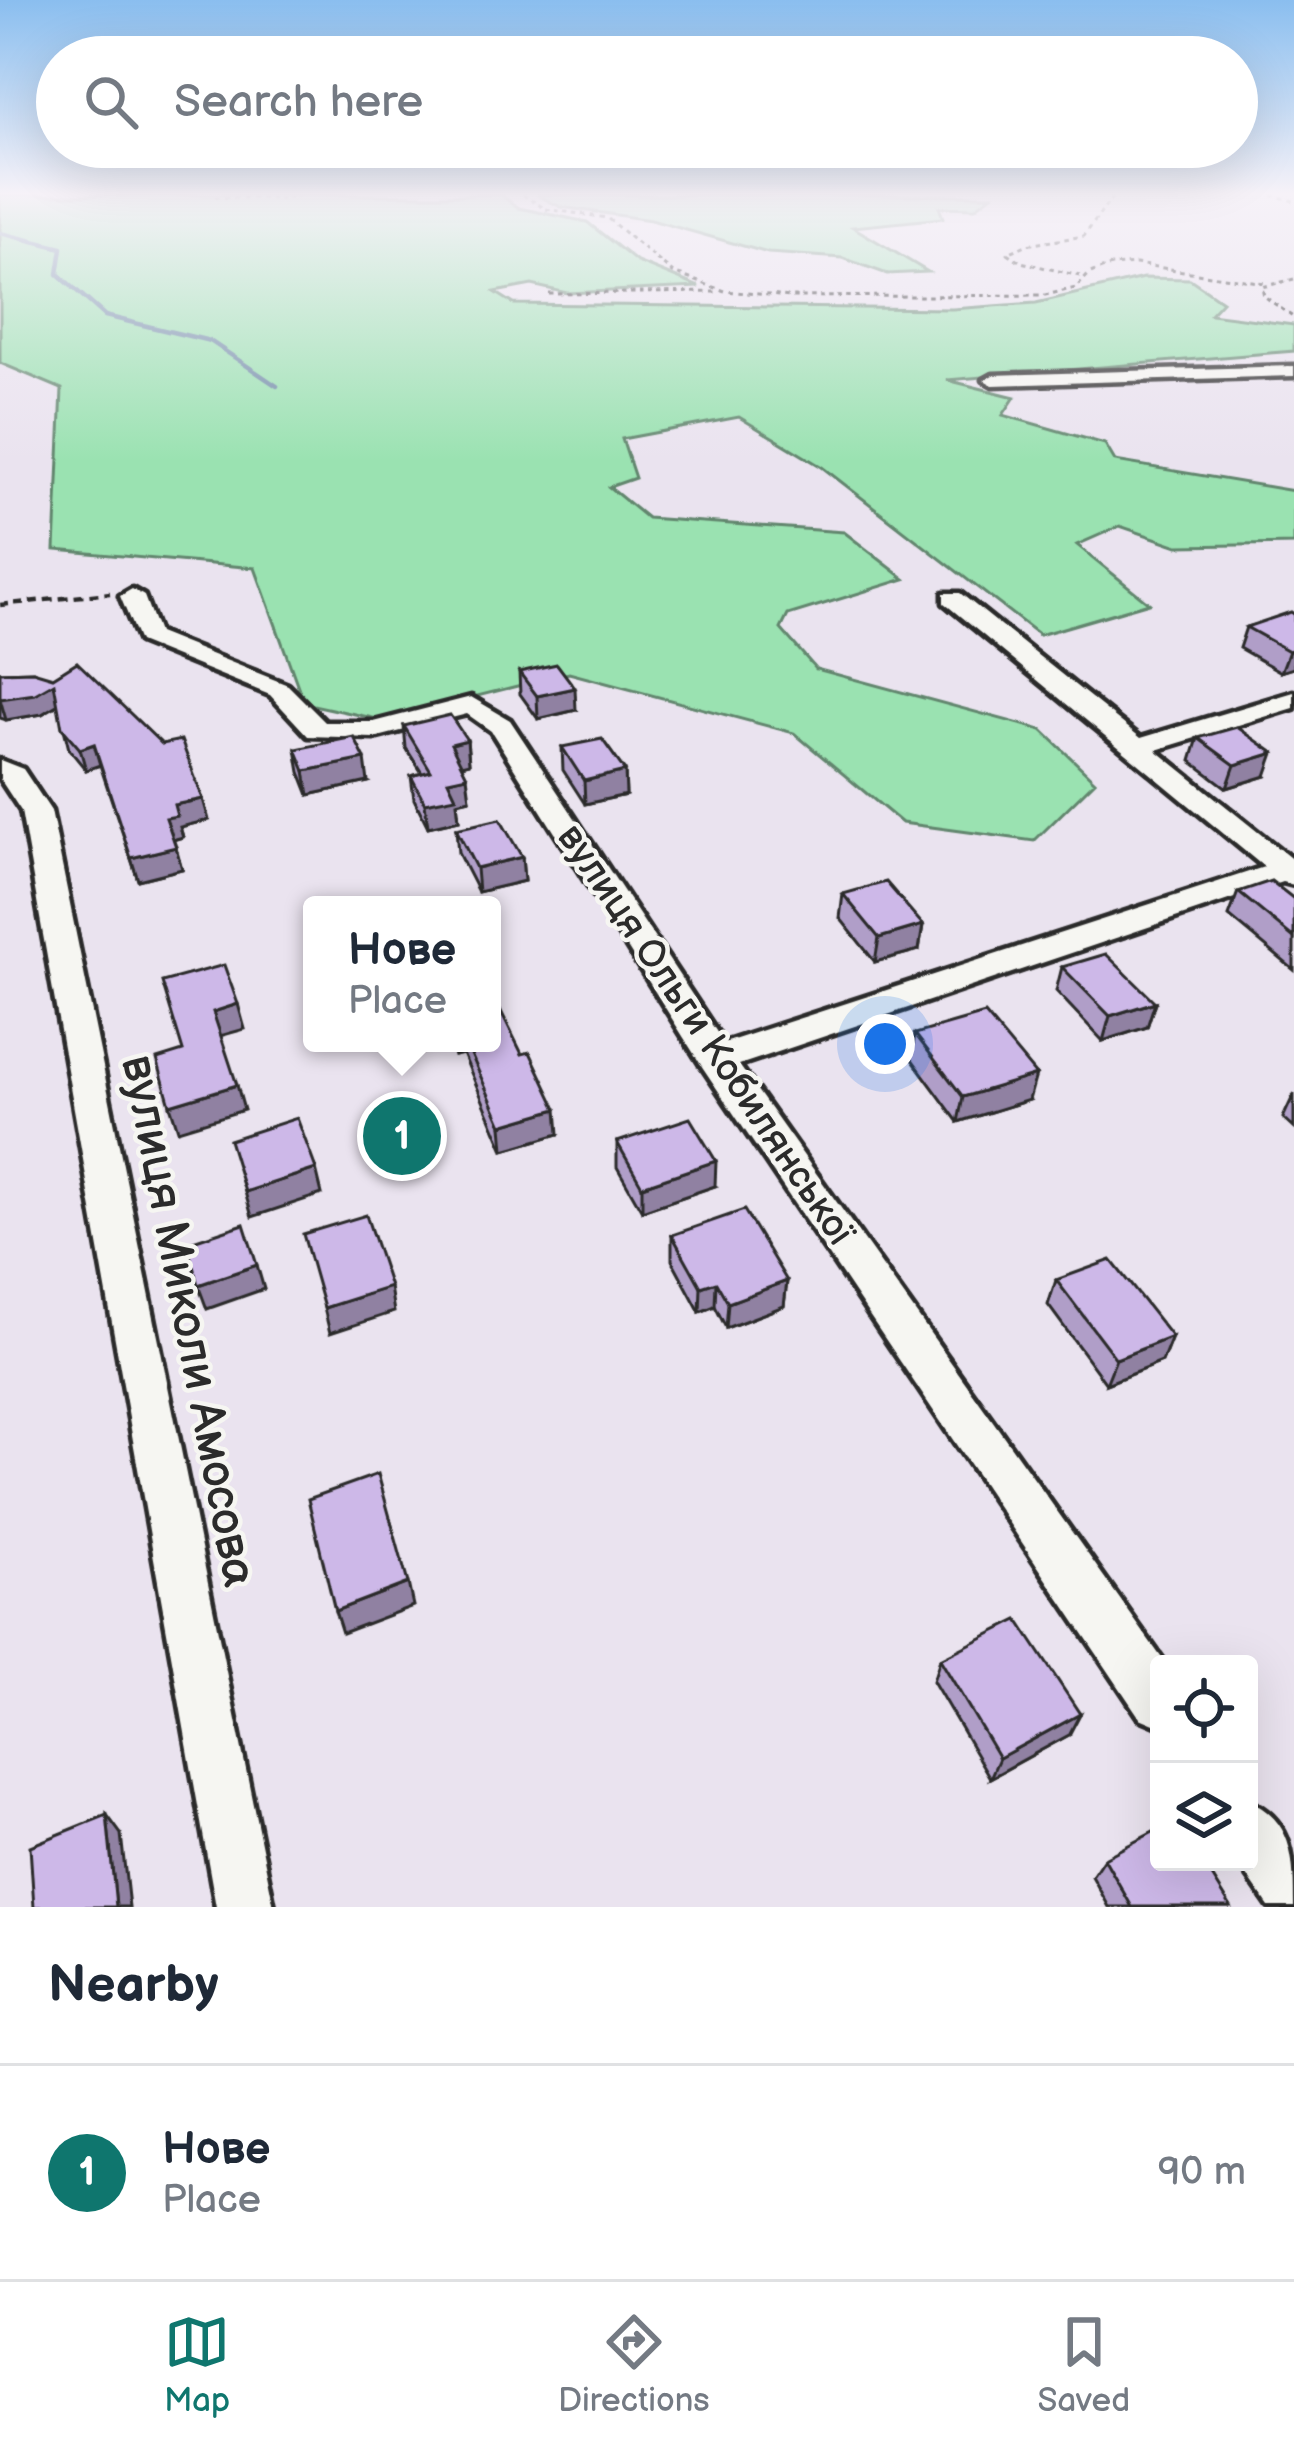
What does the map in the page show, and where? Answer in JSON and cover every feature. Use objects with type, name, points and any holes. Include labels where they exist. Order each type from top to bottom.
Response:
[{"type":"street","points":[[993,380],[1294,371]]},
{"type":"street","name":"вулиця Ольги Кобилянської","points":[[132,596],[148,637],[279,690],[318,730],[374,730],[471,705],[501,726],[716,1059],[1150,1686]]},
{"type":"street","points":[[952,598],[1290,873]]},
{"type":"street","points":[[1135,748],[1294,700]]},
{"type":"street","name":"вулиця Миколи Амосова","points":[[0,768],[13,775],[36,811],[245,1907]]},
{"type":"street","points":[[716,1059],[1290,873]]},
{"type":"street","points":[[1258,1841],[1294,1893]]},
{"type":"path","points":[[705,284],[725,291]]},
{"type":"path","points":[[549,294],[725,291],[791,297],[1021,297],[1078,284]]},
{"type":"path","points":[[1239,284],[1294,317]]},
{"type":"path","points":[[1264,284],[1264,296]]},
{"type":"path","points":[[0,605],[110,593],[132,596]]},
{"type":"green space","points":[[0,284],[692,284],[699,287],[567,293],[532,285],[495,292],[514,304],[952,309],[1036,303],[1117,284],[1197,284],[1222,301],[1210,314],[1294,325],[1294,351],[947,380],[1015,397],[1003,415],[1105,444],[1115,461],[1294,491],[1294,544],[1178,546],[1120,526],[1077,545],[1149,603],[1039,635],[822,467],[739,417],[622,439],[635,478],[609,487],[647,518],[844,532],[905,579],[788,615],[781,629],[816,669],[1042,730],[1095,781],[1034,841],[902,823],[794,733],[569,673],[382,720],[304,703],[255,568],[55,550],[62,389],[0,363]]},
{"type":"building","points":[[1291,612],[1294,649],[1289,651],[1246,627]]},
{"type":"building","points":[[77,662],[162,744],[181,740],[203,799],[174,805],[177,816],[166,818],[176,847],[131,858],[94,744],[80,749],[62,728],[54,683],[35,694],[0,699],[0,672],[33,671],[53,677]]},
{"type":"building","points":[[557,664],[575,688],[537,696],[519,672]]},
{"type":"building","points":[[450,715],[467,740],[451,744],[467,776],[448,780],[456,797],[425,803],[411,776],[431,771],[404,726]]},
{"type":"building","points":[[1237,727],[1274,753],[1235,765],[1198,738]]},
{"type":"building","points":[[354,737],[365,759],[305,771],[296,749]]},
{"type":"building","points":[[602,739],[625,771],[584,781],[562,747]]},
{"type":"building","points":[[500,819],[522,857],[476,868],[456,829]]},
{"type":"building","points":[[1271,881],[1294,899],[1294,938],[1238,892]]},
{"type":"building","points":[[886,882],[923,925],[879,938],[843,894]]},
{"type":"building","points":[[1106,954],[1155,1002],[1110,1016],[1062,967]]},
{"type":"building","points":[[224,965],[238,1004],[213,1012],[237,1085],[170,1105],[157,1059],[183,1051],[162,982]]},
{"type":"building","points":[[501,1011],[522,1054],[530,1052],[557,1109],[502,1125],[470,1052],[501,1052]]},
{"type":"building","points":[[985,1014],[1036,1075],[963,1097],[915,1034]]},
{"type":"building","points":[[297,1118],[316,1169],[245,1192],[229,1140]]},
{"type":"building","points":[[690,1118],[716,1161],[642,1186],[617,1142]]},
{"type":"building","points":[[744,1210],[787,1281],[728,1303],[716,1282],[701,1287],[672,1235]]},
{"type":"building","points":[[366,1215],[390,1287],[324,1308],[303,1234]]},
{"type":"building","points":[[244,1224],[257,1265],[198,1285],[187,1243]]},
{"type":"building","points":[[1111,1260],[1172,1337],[1116,1359],[1056,1280]]},
{"type":"building","points":[[378,1474],[408,1583],[335,1611],[308,1499]]},
{"type":"building","points":[[1018,1620],[1080,1714],[999,1758],[940,1659]]},
{"type":"building","points":[[107,1815],[116,1907],[34,1907],[30,1846]]},
{"type":"building","points":[[1150,1834],[1150,1871],[1209,1871],[1231,1907],[1132,1907],[1104,1858]]},
{"type":"waterway","points":[[69,284],[105,316],[210,341],[277,386]]},
{"type":"place","name":"Нове","points":[[402,1136]]}]
